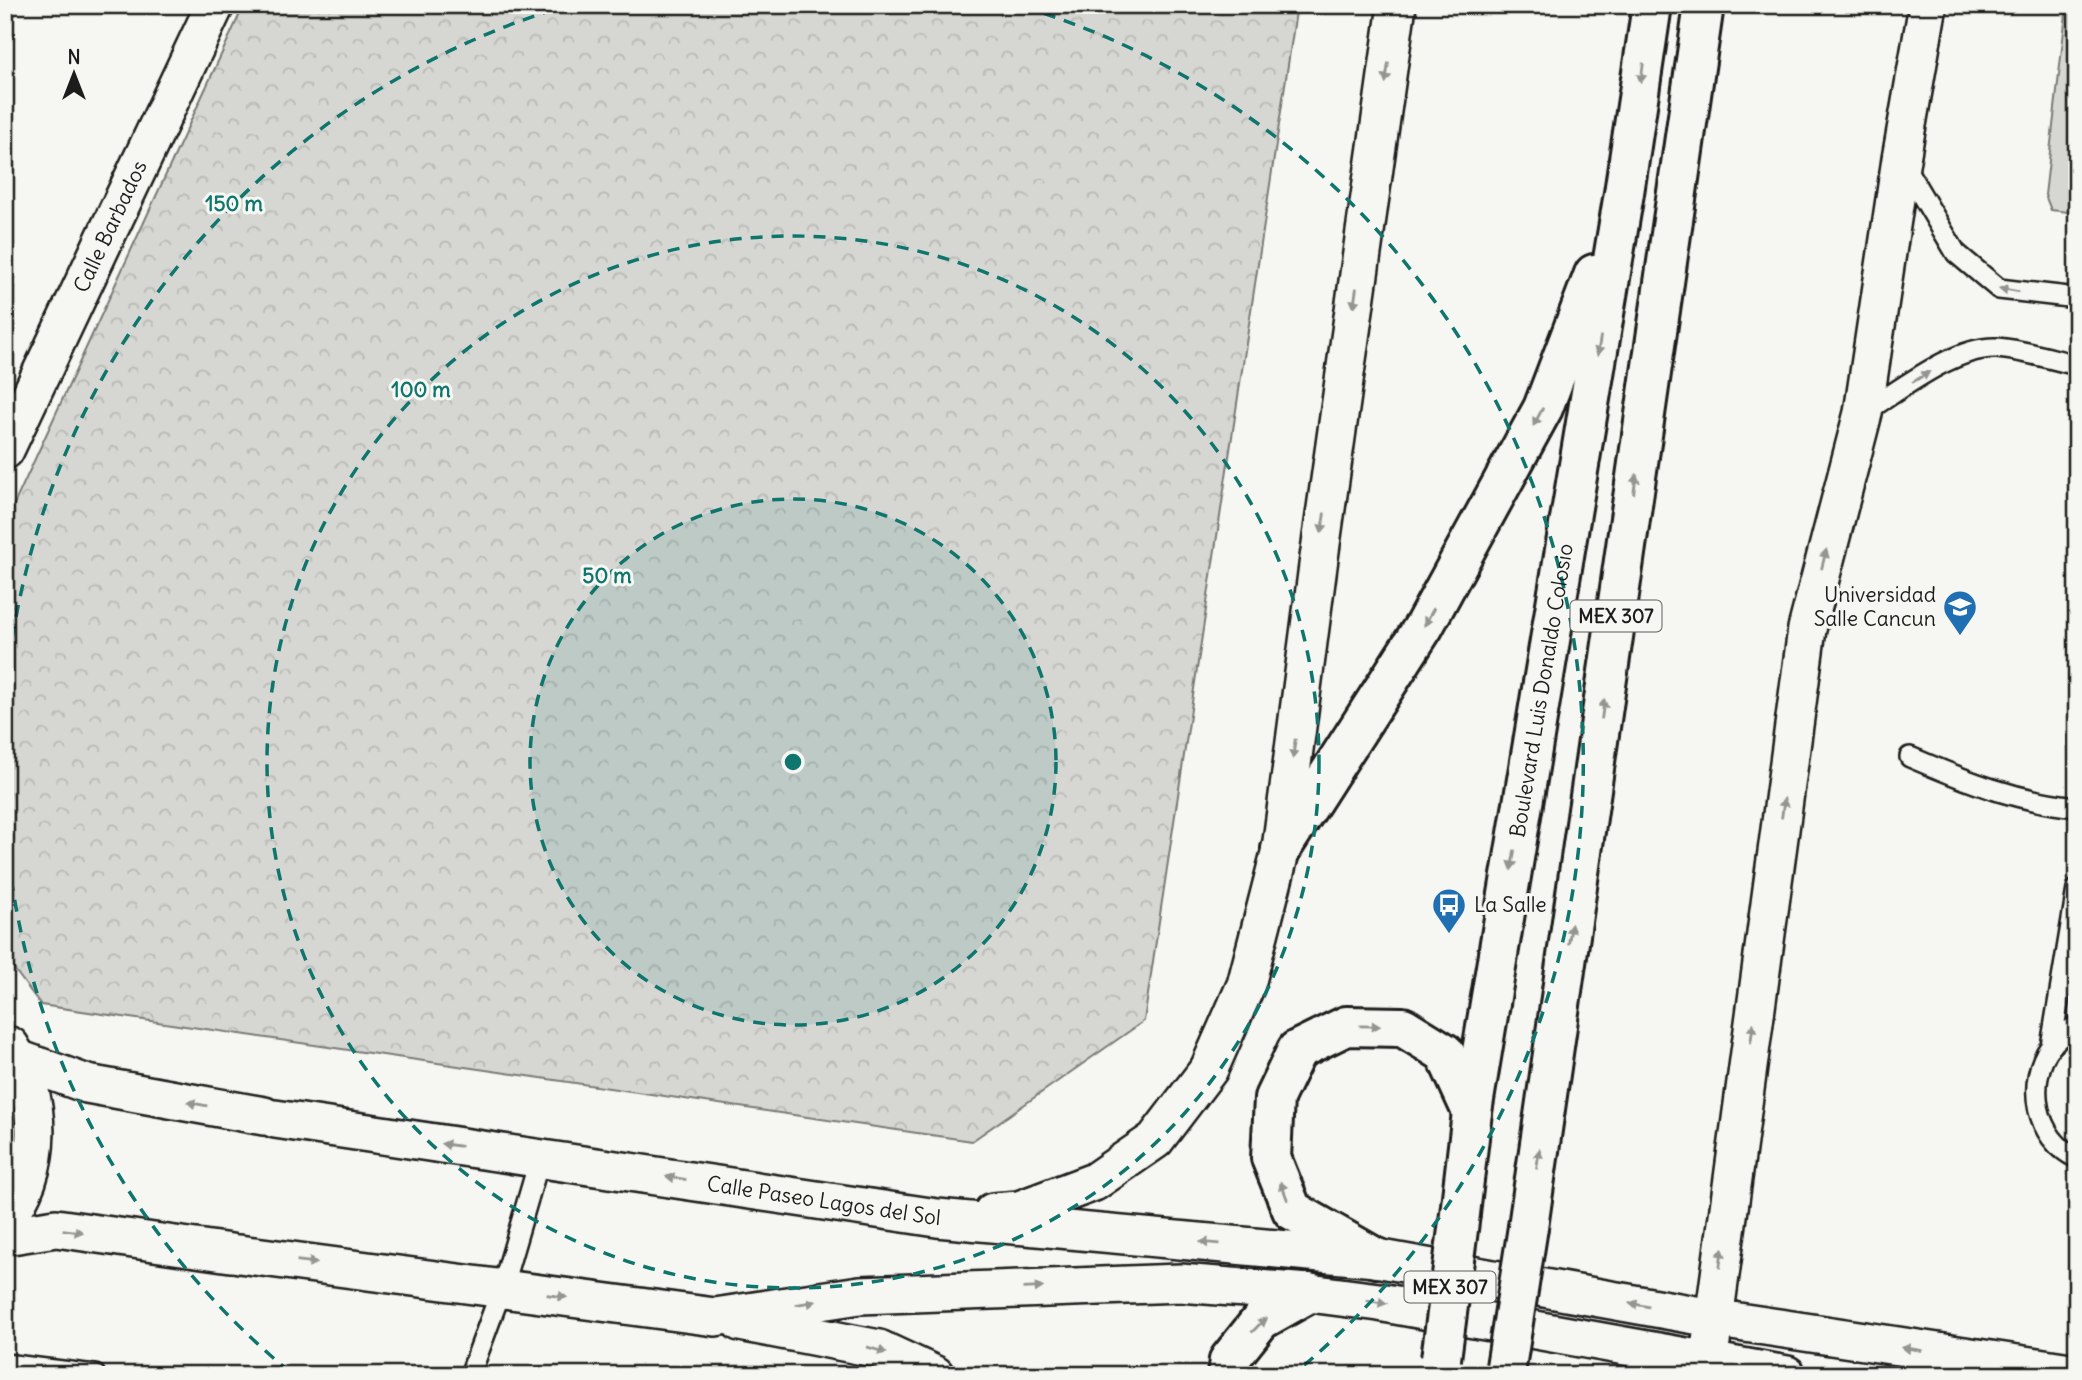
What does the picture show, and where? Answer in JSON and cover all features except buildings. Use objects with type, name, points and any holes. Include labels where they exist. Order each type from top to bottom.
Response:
[{"type":"main road","name":"Boulevard Luis Donaldo Colosio","points":[[1439,1367],[1472,1112],[1624,193],[1652,5]]},
{"type":"main road","name":"MEX 307","points":[[1505,1371],[1704,5]]},
{"type":"main road","points":[[1281,849],[1424,626],[1543,408],[1624,193]]},
{"type":"main road","points":[[1376,1258],[1292,1210],[1272,1158],[1274,1098],[1297,1051],[1346,1026],[1403,1027],[1445,1053],[1472,1112]]},
{"type":"main road","points":[[1227,1375],[1229,1360],[1261,1320],[1309,1293]]},
{"type":"street","name":"Calle Barbados","points":[[5,450],[215,5]]},
{"type":"street","points":[[937,1218],[1019,1210],[1094,1182],[1156,1140],[1209,1069],[1246,985],[1281,849],[1318,558],[1397,5]]},
{"type":"street","points":[[1708,1367],[1712,1318],[1807,629],[1863,414],[1900,159],[1928,5]]},
{"type":"street","points":[[5,1220],[25,1185],[33,1154],[35,1122],[30,1090],[12,1049]]},
{"type":"street","name":"Calle Paseo Lagos del Sol","points":[[12,1049],[87,1084],[270,1117],[937,1218],[1376,1258],[1978,1367],[2077,1373]]},
{"type":"street","points":[[5,1236],[56,1228],[715,1317],[879,1349],[935,1375]]},
{"type":"street","points":[[715,1317],[860,1295],[1180,1283],[1309,1293],[1379,1302],[1708,1367],[1787,1375]]},
{"type":"lane","points":[[1900,159],[1956,253],[1999,289],[2077,298]]},
{"type":"lane","points":[[1863,414],[1945,362],[1975,350],[1997,348],[2077,365]]},
{"type":"lane","points":[[1910,757],[2005,795],[2077,807]]},
{"type":"lane","points":[[2051,1046],[2077,889]]},
{"type":"lane","points":[[2077,1026],[2065,1032],[2051,1046],[2039,1069],[2036,1094],[2040,1118],[2053,1140],[2077,1158]]},
{"type":"lane","points":[[470,1375],[502,1288],[540,1158]]},
{"type":"lane","points":[[5,1364],[95,1375]]},
{"type":"green space","points":[[244,5],[1297,5],[1144,1021],[972,1141],[41,1005],[5,957],[5,524]]},
{"type":"green space","points":[[2067,5],[2077,5],[2077,213],[2051,210],[2045,195]]},
{"type":"place","name":"Universidad Salle Cancun","points":[[1960,637]]},
{"type":"place","name":"La Salle","points":[[1449,935]]}]
